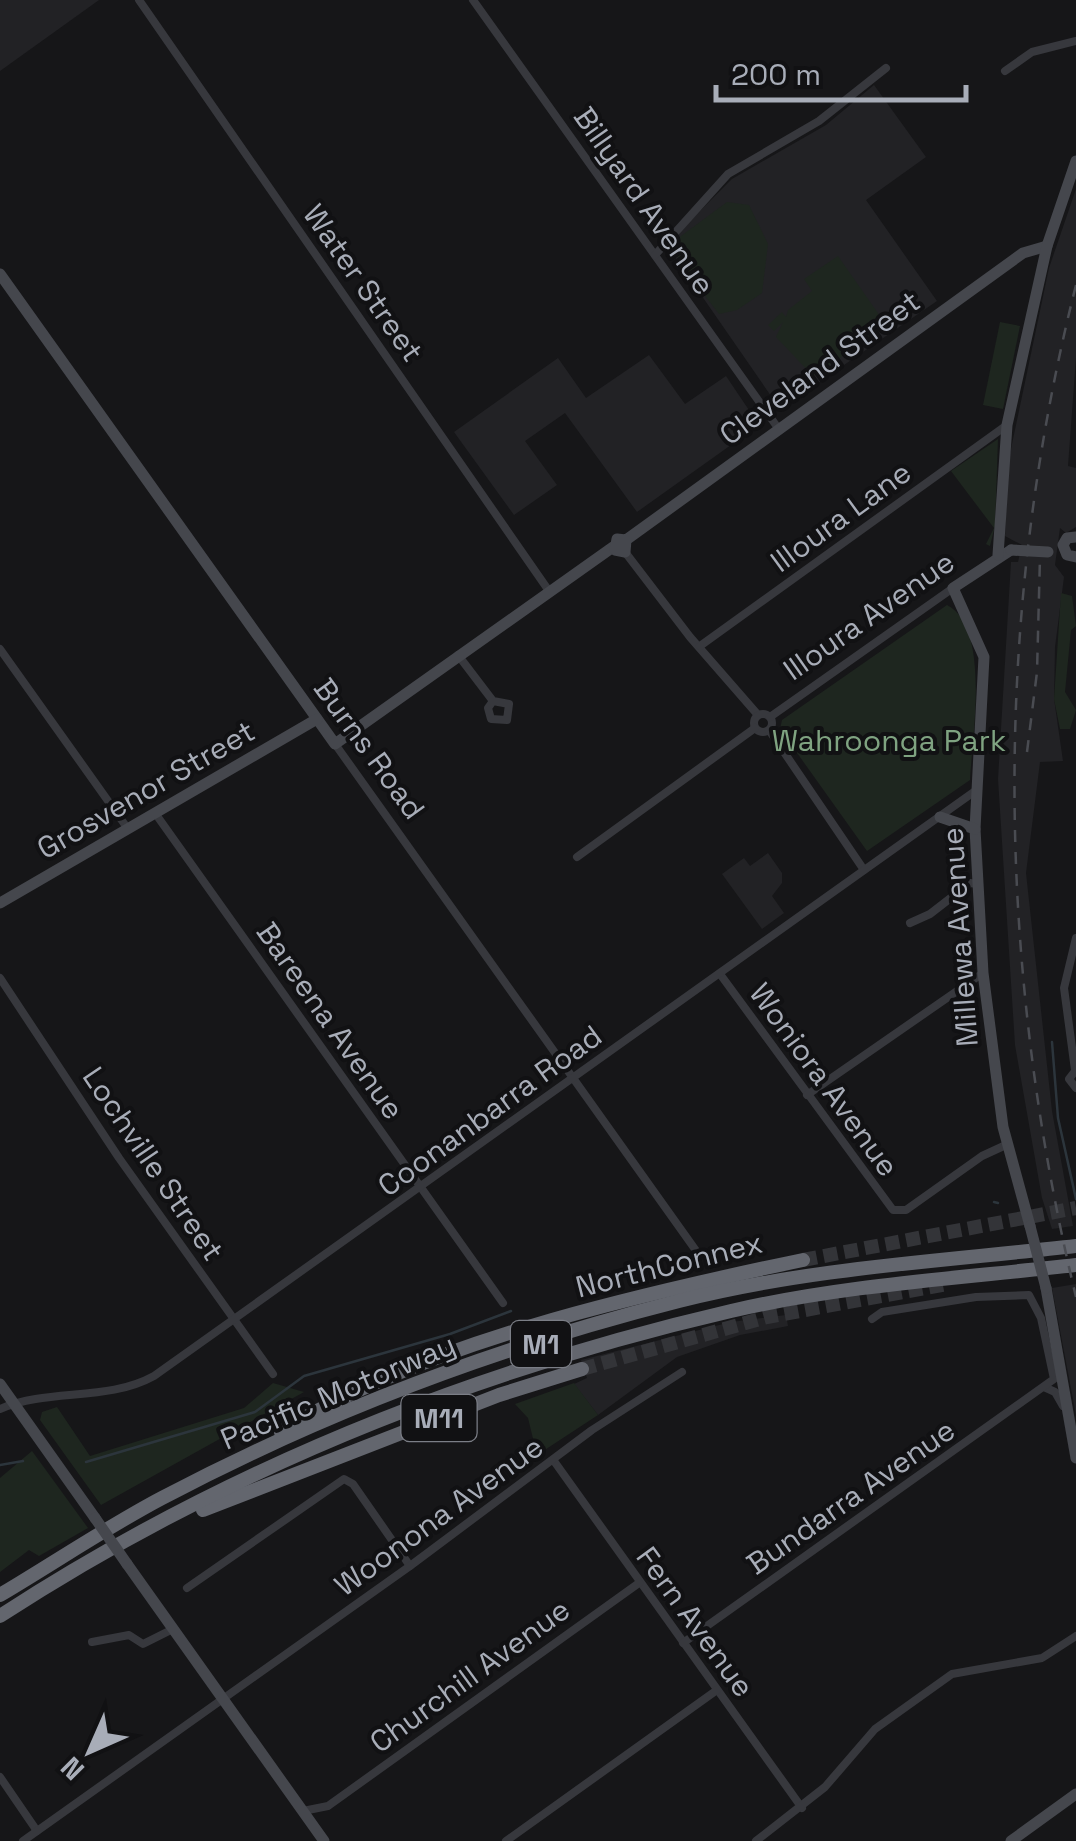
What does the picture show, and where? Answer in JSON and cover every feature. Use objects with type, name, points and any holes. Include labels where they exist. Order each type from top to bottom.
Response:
[{"type":"highway","name":"Pacific Motorway","points":[[0,1596],[161,1498],[423,1380],[678,1302],[877,1266],[1076,1246]]},
{"type":"highway","name":"NorthConnex","points":[[220,1470],[337,1401],[467,1350],[689,1284],[803,1260]]},
{"type":"highway","name":"Pacific Motorway","points":[[0,1616],[138,1536],[319,1444],[516,1370],[733,1310],[896,1285],[1076,1264]]},
{"type":"highway","name":"M11","points":[[138,1536],[499,1395],[582,1368]]},
{"type":"street","name":"Water Street","points":[[139,0],[549,591]]},
{"type":"street","name":"Billyard Avenue","points":[[473,0],[778,428]]},
{"type":"street","points":[[1006,71],[1032,52],[1076,41]]},
{"type":"street","points":[[655,255],[728,174],[819,121],[886,68]]},
{"type":"street","points":[[998,555],[1007,424],[1048,246],[1076,161]]},
{"type":"street","name":"Cleveland Street","points":[[335,744],[549,591],[621,546],[778,428],[1024,253],[1048,246]]},
{"type":"street","name":"Burns Road","points":[[0,274],[697,1252]]},
{"type":"street","name":"Illoura Lane","points":[[700,646],[1007,424]]},
{"type":"street","points":[[1071,556],[1065,540],[1075,536]]},
{"type":"street","points":[[621,546],[758,715],[770,718],[769,730],[864,870]]},
{"type":"street","name":"Illoura Avenue","points":[[770,718],[998,555],[1011,550],[1071,556]]},
{"type":"street","name":"Millewa Avenue","points":[[953,588],[984,657],[975,829],[983,973],[1008,1144],[1046,1288],[1076,1458]]},
{"type":"street","points":[[0,649],[128,829]]},
{"type":"street","points":[[458,655],[493,701]]},
{"type":"street","points":[[577,857],[755,728],[758,715]]},
{"type":"street","name":"Grosvenor Street","points":[[0,903],[317,719]]},
{"type":"street","points":[[755,728],[769,730]]},
{"type":"street","name":"Coonanbarra Road","points":[[0,1409],[141,1383],[421,1188],[979,788]]},
{"type":"street","name":"Bareena Avenue","points":[[155,813],[503,1304]]},
{"type":"street","points":[[940,816],[975,829]]},
{"type":"street","points":[[910,923],[930,914],[970,884],[977,884]]},
{"type":"street","points":[[1076,938],[1064,988],[1075,1070],[1069,1079],[1076,1088]]},
{"type":"street","points":[[806,1094],[983,973]]},
{"type":"street","name":"Woniora Avenue","points":[[720,974],[893,1210],[906,1210],[982,1156],[1008,1144]]},
{"type":"street","name":"Lochville Street","points":[[0,978],[273,1374]]},
{"type":"street","name":"Bundarra Avenue","points":[[683,1643],[1054,1380],[1041,1318],[1029,1295],[976,1297],[882,1312],[872,1318]]},
{"type":"street","name":"Woonona Avenue","points":[[37,1830],[682,1372]]},
{"type":"street","points":[[0,1384],[324,1841]]},
{"type":"street","points":[[1044,1387],[1055,1392],[1070,1419]]},
{"type":"street","name":"Fern Avenue","points":[[554,1461],[802,1808]]},
{"type":"street","points":[[187,1588],[334,1482],[344,1479],[352,1484],[410,1566]]},
{"type":"street","name":"Churchill Avenue","points":[[304,1812],[328,1806],[639,1584]]},
{"type":"street","points":[[92,1642],[129,1636],[142,1644],[173,1629]]},
{"type":"street","points":[[756,1841],[802,1808],[874,1729],[952,1674],[1042,1658],[1076,1636]]},
{"type":"street","points":[[506,1841],[717,1690]]},
{"type":"street","points":[[0,1778],[37,1830],[23,1841]]},
{"type":"street","points":[[1011,1841],[1076,1794]]},
{"type":"street","name":"Churchill Avenue","points":[[315,1828],[328,1806]]},
{"type":"shaded area","points":[[0,0],[99,0],[0,71]]},
{"type":"shaded area","points":[[874,85],[926,157],[866,200],[937,301],[780,409],[670,250],[682,229],[732,179],[826,125]]},
{"type":"shaded area","points":[[1076,189],[1076,358],[1068,466],[1076,468],[1076,527],[1066,533],[1060,528],[1055,565],[1064,577],[1055,647],[1054,699],[1063,761],[1040,762],[1026,873],[1052,1111],[1073,1226],[1052,1229],[1042,1198],[1015,1045],[998,779],[1011,562],[1018,562],[1022,545],[1005,536],[1008,463],[1049,268]]},
{"type":"shaded area","points":[[649,355],[685,404],[726,376],[759,425],[637,512],[565,413],[525,441],[557,485],[514,515],[454,432],[558,358],[586,398]]},
{"type":"shaded area","points":[[768,853],[782,873],[782,883],[772,896],[784,913],[762,929],[722,874],[744,858],[750,866]]},
{"type":"shaded area","points":[[1076,1284],[1076,1415],[1052,1288]]},
{"type":"shaded area","points":[[786,1315],[788,1326],[740,1335],[677,1357],[598,1415],[574,1384],[587,1378],[581,1360],[731,1322]]},
{"type":"green space","points":[[727,202],[749,205],[768,244],[762,293],[737,310],[719,314],[678,261],[677,239]]},
{"type":"green space","points":[[838,256],[887,326],[813,376],[776,337],[783,322],[774,331],[768,325],[782,312],[786,317],[788,310],[812,291],[804,279]]},
{"type":"green space","points":[[1000,322],[1020,326],[1003,409],[983,405]]},
{"type":"green space","points":[[998,439],[995,526],[990,546],[986,544],[994,528],[951,471]]},
{"type":"green space","points":[[1061,593],[1072,596],[1076,626],[1071,630],[1065,692],[1076,710],[1070,729],[1060,729],[1054,699]]},
{"type":"green space","name":"Wahroonga Park","points":[[947,605],[961,617],[974,659],[970,780],[867,851],[780,729],[782,720]]},
{"type":"green space","points":[[273,1383],[304,1392],[101,1505],[40,1420],[42,1412],[57,1407],[90,1456],[244,1408]]},
{"type":"green space","points":[[574,1383],[598,1415],[537,1455],[528,1418],[515,1404]]},
{"type":"green space","points":[[32,1451],[88,1528],[39,1556],[29,1550],[0,1572],[0,1478]]},
{"type":"waterway","points":[[1052,1042],[1058,1118],[1076,1199]]},
{"type":"waterway","points":[[994,1202],[998,1203]]},
{"type":"waterway","points":[[86,1462],[255,1412],[304,1376],[450,1334],[511,1311]]},
{"type":"waterway","points":[[0,1465],[23,1461]]},
{"type":"tunnel","points":[[803,1260],[1076,1208]]},
{"type":"tunnel","points":[[582,1369],[767,1317],[947,1284]]},
{"type":"railway","points":[[1076,285],[1049,410],[1029,536],[1018,664],[1014,791],[1030,1046],[1050,1172],[1076,1297]]},
{"type":"railway","points":[[1027,752],[1037,672],[1040,557]]}]
